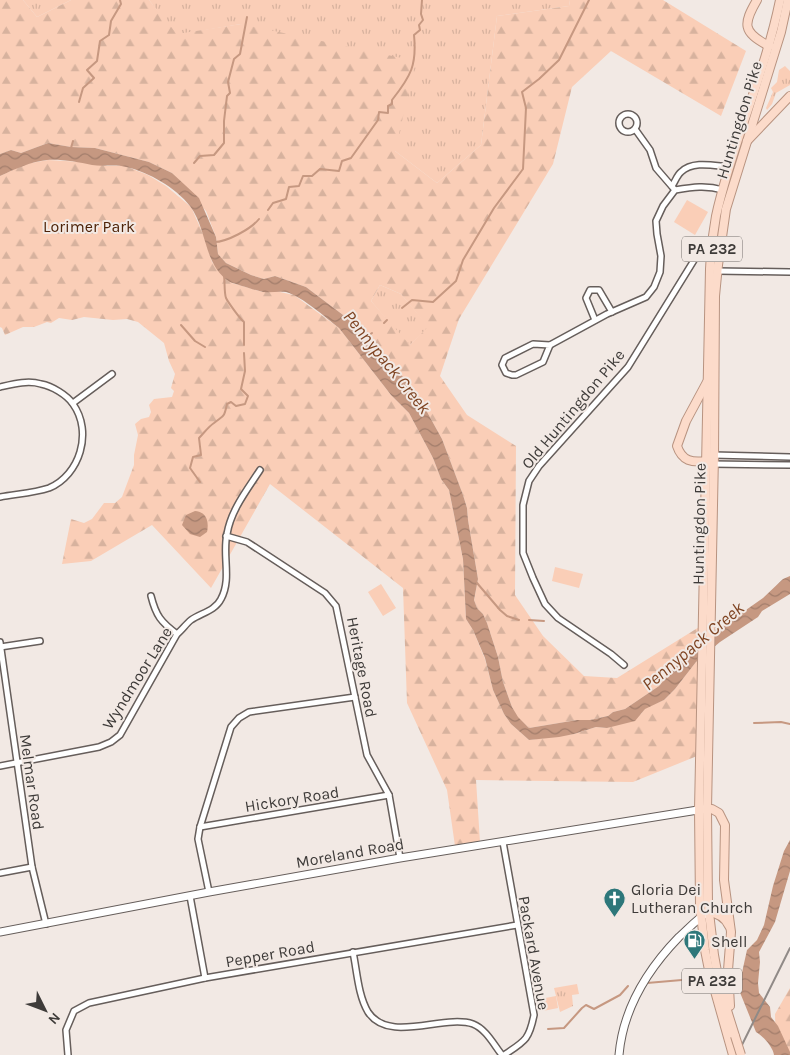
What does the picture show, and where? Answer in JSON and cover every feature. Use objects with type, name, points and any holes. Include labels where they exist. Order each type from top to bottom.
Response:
[{"type":"main road","points":[[757,0],[748,16],[747,27],[756,39],[769,46]]},
{"type":"main road","name":"Huntingdon Pike","points":[[733,1055],[709,970],[705,914],[703,809],[711,625],[708,380],[710,269],[713,239],[723,190],[769,46],[780,0]]},
{"type":"main road","name":"Huntingdon Pike","points":[[705,762],[702,682],[703,632],[710,463],[714,454],[715,296],[717,271],[726,209],[781,32],[788,0]]},
{"type":"main road","points":[[746,142],[790,96]]},
{"type":"main road","points":[[708,380],[695,402],[677,444],[680,452],[688,461],[710,463]]},
{"type":"main road","points":[[703,809],[712,808],[719,813],[725,825],[724,880],[731,932],[728,986],[731,1023]]},
{"type":"main road","points":[[705,914],[721,915],[727,922],[731,932]]},
{"type":"main road","name":"Huntingdon Pike","points":[[705,914],[720,988],[740,1055]]},
{"type":"street","points":[[635,129],[650,150],[656,168],[673,188]]},
{"type":"street","points":[[550,344],[540,364],[514,375],[509,375],[503,370],[503,362],[508,356],[529,345],[550,344],[595,320],[646,297],[654,287],[660,272],[661,256],[656,221],[681,172],[689,167],[701,165],[730,167]]},
{"type":"street","points":[[673,188],[710,186],[723,190]]},
{"type":"street","name":"Old Huntingdon Pike","points":[[624,665],[558,618],[545,604],[523,552],[523,505],[529,481],[539,466],[628,367],[696,257],[713,239]]},
{"type":"street","points":[[717,271],[790,272]]},
{"type":"street","points":[[595,320],[586,298],[590,290],[599,290],[612,312]]},
{"type":"street","points":[[73,403],[112,374]]},
{"type":"street","points":[[0,387],[32,382],[42,384],[61,394],[73,403],[80,419],[83,436],[79,458],[68,475],[49,488],[0,497]]},
{"type":"street","points":[[714,454],[790,456]]},
{"type":"street","points":[[710,463],[790,465]]},
{"type":"street","name":"Wyndmoor Lane","points":[[0,766],[99,747],[111,742],[120,735],[178,634],[190,620],[208,612],[222,598],[226,582],[226,536],[232,514],[260,470]]},
{"type":"street","name":"Heritage Road","points":[[226,536],[247,542],[331,598],[339,612],[367,755],[388,795],[400,858]]},
{"type":"street","points":[[150,596],[159,618],[178,634]]},
{"type":"street","points":[[0,646],[40,641]]},
{"type":"street","name":"Melmar Road","points":[[0,646],[32,867],[46,924]]},
{"type":"street","points":[[210,892],[198,839],[231,727],[239,718],[249,712],[355,697]]},
{"type":"street","name":"Hickory Road","points":[[200,827],[388,795]]},
{"type":"street","name":"Moreland Road","points":[[0,932],[400,858],[703,809]]},
{"type":"street","name":"Packard Avenue","points":[[503,842],[534,1015],[531,1033],[523,1043],[503,1055]]},
{"type":"street","points":[[0,873],[32,867]]},
{"type":"street","points":[[190,896],[205,978]]},
{"type":"street","points":[[619,1055],[620,1040],[626,1017],[641,986],[669,948],[705,914]]},
{"type":"street","name":"Pepper Road","points":[[68,1055],[66,1030],[74,1011],[88,1003],[205,978],[517,925]]},
{"type":"street","points":[[353,952],[363,1002],[369,1013],[379,1023],[393,1028],[462,1023],[474,1025],[483,1030],[503,1055]]},
{"type":"green space","points":[[0,0],[23,0],[37,17],[71,0],[149,0],[177,34],[241,24],[416,61],[395,151],[437,183],[481,145],[497,16],[569,6],[570,0],[663,0],[746,51],[721,116],[611,51],[572,87],[553,164],[459,319],[440,376],[467,415],[516,446],[515,595],[543,636],[584,676],[617,678],[704,624],[703,641],[682,659],[659,686],[625,709],[613,712],[608,716],[590,720],[577,720],[529,728],[517,717],[512,707],[487,623],[474,600],[478,579],[467,508],[442,439],[416,392],[384,356],[369,347],[351,321],[306,287],[275,276],[264,279],[226,263],[218,254],[216,237],[206,211],[172,173],[149,162],[95,148],[71,147],[48,143],[21,153],[11,150],[0,154]],"holes":[[[380,285],[401,294],[428,327],[410,345],[371,301]]]},
{"type":"green space","points":[[23,0],[71,0],[37,17]]},
{"type":"green space","points":[[149,0],[570,0],[569,6],[497,16],[481,145],[437,183],[395,151],[241,24],[176,35]]},
{"type":"green space","points":[[785,66],[790,71],[790,85],[776,93],[772,104],[767,110],[766,108],[773,92],[771,88],[777,82],[779,70]]},
{"type":"green space","name":"Lorimer Park","points":[[48,160],[125,166],[148,175],[166,186],[191,207],[204,236],[212,262],[232,283],[263,292],[275,291],[294,295],[339,328],[391,395],[409,413],[433,458],[441,479],[449,490],[463,559],[466,619],[473,630],[485,659],[493,690],[504,714],[511,724],[529,740],[574,734],[596,727],[607,728],[641,714],[645,708],[664,700],[703,656],[702,754],[633,782],[476,780],[480,842],[455,846],[447,790],[407,703],[403,588],[270,484],[211,588],[152,525],[91,561],[62,564],[71,519],[84,523],[92,519],[104,503],[115,503],[122,497],[134,465],[138,435],[135,424],[141,419],[149,417],[151,412],[149,405],[154,399],[172,397],[174,391],[171,388],[175,374],[164,343],[138,322],[127,319],[113,320],[84,317],[72,320],[59,318],[51,323],[47,322],[34,327],[23,327],[5,335],[0,327],[0,176],[25,164]]},
{"type":"green space","points":[[687,200],[708,212],[695,235],[674,222]]},
{"type":"green space","points":[[380,285],[401,294],[429,327],[409,346],[371,301]]},
{"type":"green space","points":[[555,567],[583,574],[579,588],[552,581]]},
{"type":"green space","points":[[381,584],[396,608],[383,616],[368,592]]},
{"type":"green space","points":[[577,984],[579,994],[572,995],[573,1006],[560,1012],[554,988]]},
{"type":"green space","points":[[790,988],[790,1055],[776,1055],[775,1014]]},
{"type":"green space","points":[[556,996],[558,1008],[543,1011],[540,999]]},
{"type":"water","name":"Pennypack Creek","points":[[48,143],[71,147],[95,148],[149,162],[172,173],[199,198],[216,237],[218,254],[226,263],[264,279],[275,276],[306,287],[351,321],[369,347],[384,356],[416,392],[442,439],[463,495],[467,508],[478,579],[474,600],[487,623],[512,707],[518,717],[529,728],[577,720],[590,720],[608,716],[613,712],[625,709],[659,686],[682,659],[706,638],[763,598],[783,579],[790,576],[790,594],[762,611],[758,617],[720,642],[696,662],[664,700],[645,709],[635,721],[607,728],[596,727],[559,737],[529,740],[511,724],[504,714],[493,690],[485,658],[466,619],[463,559],[449,490],[441,479],[433,458],[409,413],[391,395],[339,328],[314,308],[286,292],[260,291],[230,282],[221,275],[210,257],[196,215],[184,199],[170,187],[135,169],[118,166],[96,166],[58,160],[35,162],[0,176],[0,154],[11,150],[21,153]]},
{"type":"water","points":[[195,511],[205,515],[208,525],[207,532],[200,537],[190,534],[182,525],[186,515]]},
{"type":"water","points":[[790,840],[790,871],[775,922],[759,952],[759,993],[770,1007],[771,1017],[778,1026],[790,1052],[790,1055],[774,1055],[767,1042],[756,1032],[739,990],[747,950],[757,940],[764,925],[773,886],[784,851]]},
{"type":"waterway","points":[[79,102],[83,88],[94,78],[87,70],[97,61],[100,41],[109,35],[111,21],[121,4],[120,0]]},
{"type":"waterway","points":[[268,210],[273,203],[286,199],[289,187],[299,186],[303,176],[312,176],[320,169],[339,171],[342,161],[351,158],[378,120],[379,112],[388,113],[388,106],[392,104],[392,100],[404,84],[411,70],[415,45],[414,35],[420,30],[419,25],[423,20],[421,14],[422,0]]},
{"type":"waterway","points":[[402,308],[412,300],[433,302],[456,281],[463,260],[494,208],[523,169],[526,108],[522,92],[559,60],[589,0]]},
{"type":"waterway","points":[[194,163],[200,156],[214,155],[224,143],[224,121],[227,96],[230,93],[228,82],[234,59],[240,54],[247,17]]},
{"type":"waterway","points":[[71,148],[73,141]]},
{"type":"waterway","points":[[214,242],[225,240],[238,234],[259,219]]},
{"type":"waterway","points":[[224,276],[226,298],[244,322],[244,345]]},
{"type":"waterway","points":[[384,323],[387,320]]},
{"type":"waterway","points":[[181,325],[195,341],[205,347]]},
{"type":"waterway","name":"Pennypack Creek","points":[[362,340],[372,333]]},
{"type":"waterway","points":[[200,482],[190,468],[193,457],[201,455],[199,438],[223,416],[227,404],[231,402],[236,406],[245,404],[248,396],[241,389],[245,371],[244,353]]},
{"type":"waterway","points":[[477,583],[500,610],[507,616],[519,620]]},
{"type":"waterway","points":[[529,620],[544,621]]},
{"type":"waterway","points":[[754,723],[781,722],[790,724]]},
{"type":"waterway","points":[[736,978],[744,972]]},
{"type":"waterway","points":[[647,983],[705,978]]},
{"type":"waterway","points":[[548,1029],[564,1028],[586,1005],[594,1009],[620,995],[628,986]]},
{"type":"railway","points":[[737,1055],[790,948]]},
{"type":"place","name":"Gloria Dei Lutheran Church","points":[[615,917]]},
{"type":"place","name":"Shell","points":[[695,960]]}]
